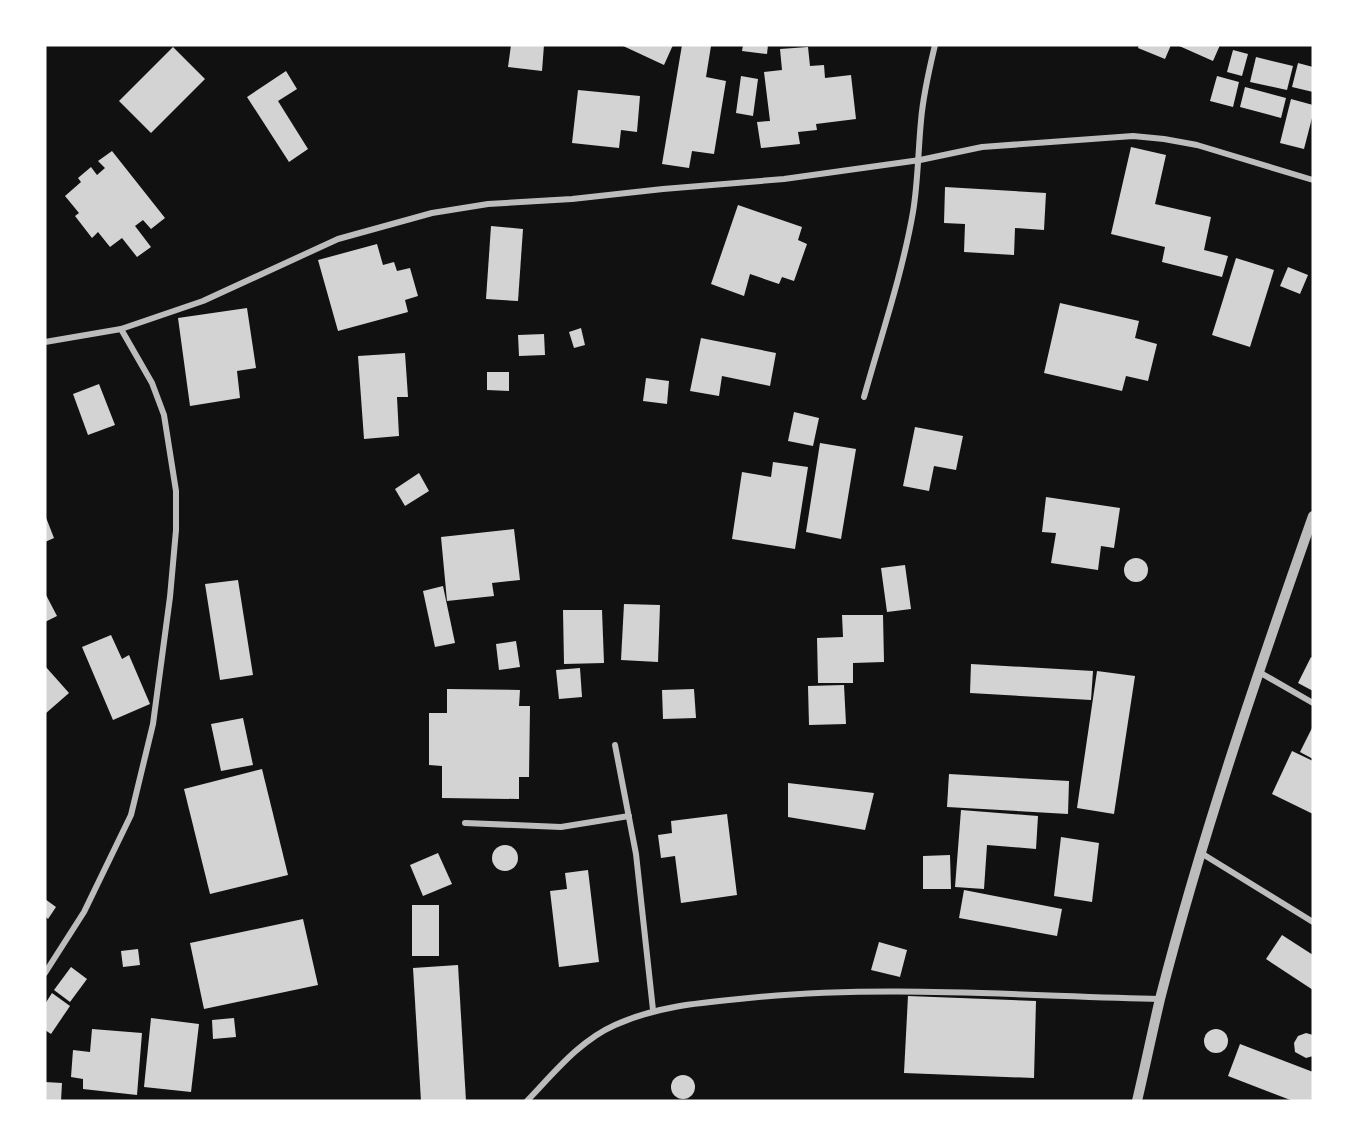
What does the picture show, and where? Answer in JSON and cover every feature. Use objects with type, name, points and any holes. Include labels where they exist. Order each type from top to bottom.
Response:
[{"type":"street","points":[[864,397],[900,272],[913,213],[920,160],[921,121],[928,72],[935,45]]},
{"type":"street","points":[[45,342],[121,329],[203,302],[338,239],[432,213],[488,204],[572,199],[784,179],[920,160],[982,147],[1133,136],[1197,145],[1313,180]]},
{"type":"street","points":[[45,973],[84,912],[131,816],[153,724],[170,597],[176,530],[176,491],[164,415],[152,383],[121,329]]},
{"type":"street","points":[[1137,1101],[1160,999],[1201,853],[1258,671],[1313,516]]},
{"type":"street","points":[[1258,671],[1313,703]]},
{"type":"street","points":[[615,745],[636,854],[653,1010]]},
{"type":"street","points":[[465,823],[561,827],[629,816]]},
{"type":"street","points":[[1201,853],[1313,922]]},
{"type":"street","points":[[527,1101],[583,1043],[614,1025],[653,1010],[678,1005],[775,995],[847,992],[1160,999]]},
{"type":"building","points":[[511,45],[544,45],[542,71],[508,67]]},
{"type":"building","points":[[621,45],[673,45],[664,65]]},
{"type":"building","points":[[682,45],[711,46],[706,77],[726,81],[714,154],[692,151],[689,168],[662,164]]},
{"type":"building","points":[[743,45],[768,45],[767,54],[742,51]]},
{"type":"building","points":[[1139,45],[1171,45],[1165,59],[1138,48]]},
{"type":"building","points":[[1177,45],[1220,45],[1213,61]]},
{"type":"building","points":[[173,47],[205,79],[151,133],[119,101]]},
{"type":"building","points":[[808,47],[810,66],[824,65],[825,78],[851,75],[856,119],[816,124],[817,130],[798,132],[800,144],[761,148],[757,122],[770,121],[764,72],[782,70],[780,49]]},
{"type":"building","points":[[1233,50],[1248,54],[1242,76],[1227,72]]},
{"type":"building","points":[[1256,57],[1293,66],[1287,90],[1250,82]]},
{"type":"building","points":[[1298,63],[1313,67],[1313,92],[1292,87]]},
{"type":"building","points":[[286,71],[297,89],[278,101],[308,149],[289,162],[247,97]]},
{"type":"building","points":[[741,76],[758,79],[753,116],[736,113]]},
{"type":"building","points":[[1217,76],[1239,82],[1233,107],[1210,101]]},
{"type":"building","points":[[1245,87],[1286,98],[1281,118],[1240,107]]},
{"type":"building","points":[[578,90],[640,96],[637,132],[621,130],[619,148],[572,143]]},
{"type":"building","points":[[1291,99],[1313,105],[1313,114],[1304,149],[1280,143]]},
{"type":"building","points":[[1131,147],[1166,155],[1155,204],[1211,217],[1204,250],[1228,256],[1222,277],[1162,262],[1165,247],[1111,234]]},
{"type":"building","points":[[112,151],[165,218],[151,229],[143,220],[135,226],[151,247],[137,257],[122,238],[110,247],[98,232],[92,238],[75,216],[79,213],[65,196],[81,182],[78,178],[91,167],[97,175],[105,168],[98,161]]},
{"type":"building","points":[[945,187],[1046,193],[1044,230],[1015,228],[1014,255],[964,252],[965,224],[944,223]]},
{"type":"building","points":[[738,205],[802,227],[798,240],[807,244],[794,281],[782,277],[779,284],[750,274],[744,296],[711,284]]},
{"type":"building","points":[[491,226],[523,229],[518,301],[486,299]]},
{"type":"building","points":[[377,244],[383,265],[394,262],[397,271],[410,268],[418,296],[405,300],[408,312],[338,331],[318,260]]},
{"type":"building","points":[[1236,258],[1274,270],[1250,347],[1212,335]]},
{"type":"building","points":[[1288,267],[1308,275],[1300,294],[1280,286]]},
{"type":"building","points":[[1060,303],[1139,321],[1135,338],[1157,344],[1148,381],[1126,376],[1122,391],[1044,373]]},
{"type":"building","points":[[247,308],[256,368],[237,371],[240,398],[190,406],[178,318]]},
{"type":"building","points":[[581,328],[585,345],[574,348],[569,332]]},
{"type":"building","points":[[544,334],[545,355],[519,356],[518,335]]},
{"type":"building","points":[[701,338],[776,353],[770,386],[722,376],[719,396],[690,391]]},
{"type":"building","points":[[405,353],[408,397],[397,397],[399,436],[364,439],[358,356]]},
{"type":"building","points":[[487,372],[509,372],[509,391],[487,390]]},
{"type":"building","points":[[646,378],[669,381],[667,404],[643,401]]},
{"type":"building","points":[[99,384],[115,425],[88,435],[73,394]]},
{"type":"building","points":[[794,412],[819,418],[813,446],[788,441]]},
{"type":"building","points":[[915,427],[963,436],[956,470],[934,466],[929,491],[903,486]]},
{"type":"building","points":[[820,443],[856,449],[841,539],[806,532]]},
{"type":"building","points":[[773,462],[808,467],[795,549],[732,539],[742,472],[771,477]]},
{"type":"building","points":[[419,473],[429,491],[405,506],[395,489]]},
{"type":"building","points":[[1046,497],[1120,508],[1114,548],[1101,546],[1098,570],[1051,563],[1056,533],[1042,532]]},
{"type":"building","points":[[45,515],[54,538],[45,542]]},
{"type":"building","points":[[514,529],[520,580],[492,583],[494,596],[447,601],[441,537]]},
{"type":"building","points":[[1131,558],[1141,558],[1148,565],[1148,575],[1141,582],[1131,582],[1124,575],[1124,565]]},
{"type":"building","points":[[905,565],[911,609],[887,612],[881,568]]},
{"type":"building","points":[[238,580],[253,675],[220,680],[205,584]]},
{"type":"building","points":[[443,586],[455,643],[435,647],[423,591]]},
{"type":"building","points":[[45,593],[57,616],[45,622]]},
{"type":"building","points":[[624,604],[660,605],[658,662],[621,660]]},
{"type":"building","points":[[563,610],[602,610],[604,663],[564,664]]},
{"type":"building","points":[[842,615],[883,615],[884,662],[853,663],[853,683],[818,683],[817,638],[843,637]]},
{"type":"building","points":[[111,635],[122,659],[129,655],[150,704],[113,720],[82,647]]},
{"type":"building","points":[[516,641],[520,667],[499,670],[496,644]]},
{"type":"building","points":[[1311,657],[1313,658],[1313,691],[1298,683]]},
{"type":"building","points":[[971,664],[1093,671],[1091,700],[970,693]]},
{"type":"building","points":[[45,666],[69,693],[45,714]]},
{"type":"building","points":[[580,668],[582,697],[559,699],[556,670]]},
{"type":"building","points":[[1097,671],[1135,676],[1114,814],[1077,808]]},
{"type":"building","points":[[844,685],[846,724],[809,725],[808,686]]},
{"type":"building","points":[[447,689],[520,690],[519,706],[530,706],[529,777],[519,777],[519,799],[442,798],[442,766],[429,765],[429,713],[447,713]]},
{"type":"building","points":[[694,689],[696,718],[663,719],[662,690]]},
{"type":"building","points":[[243,718],[253,765],[221,771],[211,724]]},
{"type":"building","points":[[1313,726],[1313,759],[1300,752]]},
{"type":"building","points":[[1292,751],[1313,761],[1313,814],[1272,794]]},
{"type":"building","points":[[262,769],[288,875],[210,894],[184,789]]},
{"type":"building","points":[[949,774],[1069,781],[1068,814],[947,807]]},
{"type":"building","points":[[788,783],[874,793],[865,830],[788,817]]},
{"type":"building","points":[[961,810],[1038,816],[1036,849],[987,845],[984,889],[955,887]]},
{"type":"building","points":[[727,814],[737,895],[681,903],[675,856],[661,858],[658,835],[672,833],[671,821]]},
{"type":"building","points":[[1061,837],[1099,843],[1092,902],[1054,896]]},
{"type":"building","points":[[505,845],[514,849],[518,858],[514,867],[505,871],[496,867],[492,858],[496,849]]},
{"type":"building","points":[[438,853],[452,884],[423,896],[410,865]]},
{"type":"building","points":[[950,855],[951,889],[923,889],[923,856]]},
{"type":"building","points":[[588,870],[599,962],[559,967],[550,891],[567,889],[565,873]]},
{"type":"building","points":[[964,890],[1062,909],[1057,936],[959,918]]},
{"type":"building","points":[[45,899],[56,907],[48,919],[45,916]]},
{"type":"building","points":[[412,905],[439,905],[439,956],[412,956]]},
{"type":"building","points":[[303,919],[318,985],[204,1009],[190,943]]},
{"type":"building","points":[[1282,935],[1313,955],[1313,990],[1266,959]]},
{"type":"building","points":[[879,942],[907,950],[900,977],[871,970]]},
{"type":"building","points":[[138,949],[140,965],[123,967],[121,951]]},
{"type":"building","points":[[458,965],[466,1101],[421,1101],[413,968]]},
{"type":"building","points":[[71,967],[87,979],[70,1002],[54,990]]},
{"type":"building","points":[[52,993],[70,1006],[51,1034],[45,1030],[45,1004]]},
{"type":"building","points":[[908,996],[1036,1001],[1034,1078],[904,1073]]},
{"type":"building","points":[[151,1018],[199,1024],[191,1092],[144,1087]]},
{"type":"building","points":[[234,1018],[236,1037],[213,1039],[212,1020]]},
{"type":"building","points":[[92,1029],[142,1033],[137,1095],[83,1089],[83,1079],[71,1077],[73,1050],[90,1052]]},
{"type":"building","points":[[1216,1029],[1225,1032],[1228,1041],[1225,1050],[1216,1053],[1207,1050],[1204,1041],[1207,1032]]},
{"type":"building","points":[[1306,1033],[1313,1035],[1313,1056],[1306,1058],[1295,1052],[1294,1043],[1298,1036]]},
{"type":"building","points":[[1240,1044],[1313,1072],[1313,1101],[1293,1101],[1228,1076]]},
{"type":"building","points":[[683,1075],[692,1078],[695,1087],[692,1096],[683,1099],[674,1096],[671,1087],[674,1078]]},
{"type":"building","points":[[45,1082],[62,1083],[61,1101],[45,1101]]}]
